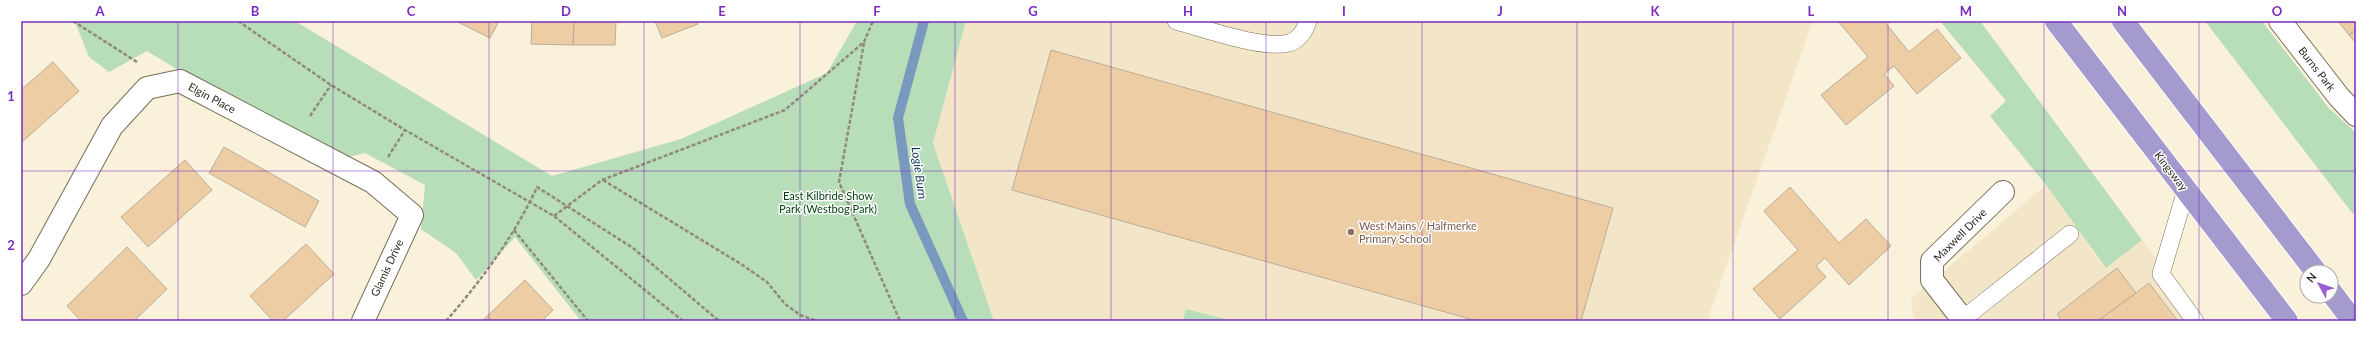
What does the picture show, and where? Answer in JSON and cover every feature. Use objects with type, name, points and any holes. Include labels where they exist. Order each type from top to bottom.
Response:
[{"type":"highway","name":"Kingsway","points":[[2056,21],[2287,321]]},
{"type":"highway","points":[[2123,21],[2310,264]]},
{"type":"highway","points":[[2339,303],[2353,321]]},
{"type":"street","name":"Burns Park","points":[[2280,21],[2339,97],[2356,115]]},
{"type":"street","name":"Elgin Place","points":[[147,88],[180,81],[373,182],[412,215]]},
{"type":"street","points":[[21,284],[39,259],[112,126],[147,88]]},
{"type":"street","name":"Maxwell Drive","points":[[1963,320],[1932,280],[1932,261],[2003,192]]},
{"type":"street","name":"Glamis Drive","points":[[363,321],[412,215]]},
{"type":"lane","points":[[1176,21],[1261,43],[1278,45],[1291,43],[1305,32],[1308,21]]},
{"type":"lane","points":[[2186,190],[2161,274],[2196,321]]},
{"type":"lane","points":[[1963,320],[2070,234]]},
{"type":"path","points":[[74,21],[140,63],[147,88]]},
{"type":"path","points":[[238,21],[331,85],[405,130],[554,216],[683,321]]},
{"type":"path","points":[[873,21],[864,42],[839,182],[900,321]]},
{"type":"path","points":[[554,216],[602,180],[785,110],[864,42]]},
{"type":"path","points":[[293,140],[331,85]]},
{"type":"path","points":[[602,180],[741,264],[767,282],[784,304],[800,316],[816,321]]},
{"type":"path","points":[[446,321],[467,296],[514,230],[537,187],[633,248],[719,321]]},
{"type":"path","points":[[514,230],[588,321]]},
{"type":"shaded area","name":"West Mains / Halfmerke Primary School","points":[[966,21],[1813,21],[1707,321],[994,321],[933,143]]},
{"type":"shaded area","points":[[2046,185],[2105,268],[2142,240],[2204,321],[1917,321],[1913,315],[1911,299]]},
{"type":"green space","name":"East Kilbride Show Park (Westbog Park)","points":[[73,21],[295,21],[552,176],[681,139],[827,73],[857,21],[966,21],[933,143],[994,321],[581,321],[515,237],[476,280],[456,253],[421,229],[425,185],[365,153],[332,161],[293,140],[147,51],[109,72],[89,57],[75,22]]},
{"type":"green space","points":[[1940,21],[1980,21],[2142,240],[2106,268],[2046,185],[1990,116],[2006,101]]},
{"type":"green space","points":[[2205,21],[2262,21],[2328,107],[2356,133],[2356,212],[2353,214]]},
{"type":"green space","points":[[1186,309],[1233,321],[1183,321]]},
{"type":"building","points":[[456,21],[499,21],[490,38]]},
{"type":"building","points":[[532,21],[574,21],[573,45],[531,44]]},
{"type":"building","points":[[574,21],[616,21],[615,45],[573,45]]},
{"type":"building","points":[[655,21],[696,21],[698,24],[662,38]]},
{"type":"building","points":[[1838,21],[1884,21],[1909,52],[1937,29],[1961,58],[1917,94],[1894,66],[1884,74],[1894,86],[1846,125],[1821,95],[1868,57]]},
{"type":"building","points":[[2338,21],[2356,21],[2356,30],[2349,35]]},
{"type":"building","points":[[2356,30],[2356,43],[2349,35]]},
{"type":"building","points":[[1051,50],[1613,208],[1581,321],[1477,321],[1012,190]]},
{"type":"building","points":[[53,62],[79,91],[21,143],[21,90]]},
{"type":"building","points":[[224,147],[319,201],[305,227],[209,173]]},
{"type":"building","points":[[185,160],[212,190],[148,247],[121,217]]},
{"type":"building","points":[[1790,187],[1839,243],[1866,219],[1891,246],[1849,285],[1825,258],[1816,266],[1826,277],[1780,319],[1753,289],[1798,250],[1764,211]]},
{"type":"building","points":[[306,244],[334,274],[283,321],[273,321],[250,296]]},
{"type":"building","points":[[127,247],[167,289],[134,321],[81,321],[67,306]]},
{"type":"building","points":[[2117,268],[2136,293],[2098,321],[2062,321],[2057,314]]},
{"type":"building","points":[[525,280],[553,310],[542,321],[482,321]]},
{"type":"building","points":[[2149,283],[2178,321],[2098,321],[2136,293]]},
{"type":"waterway","name":"Logie Burn","points":[[924,21],[898,118],[910,204],[963,321]]},
{"type":"place","name":"West Mains / Halfmerke Primary School","points":[[1351,232]]}]
